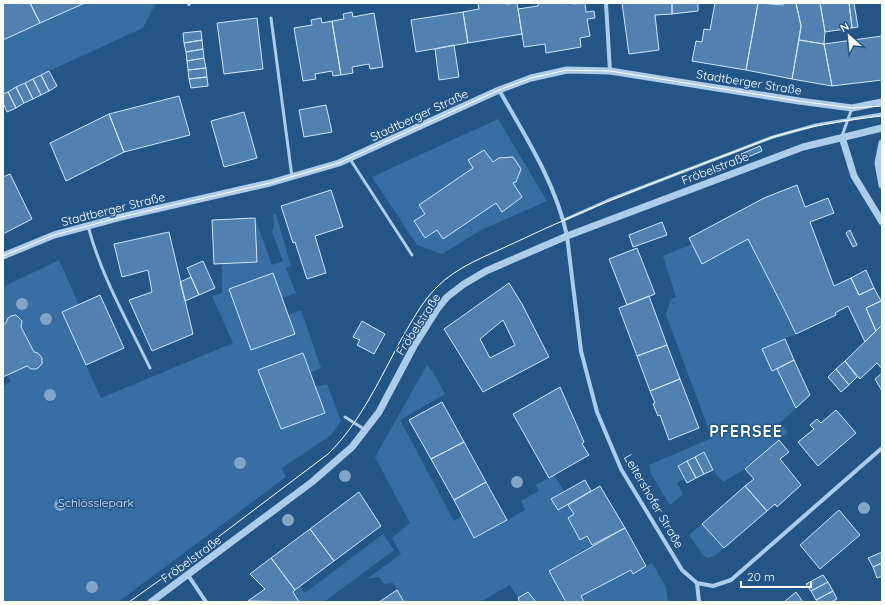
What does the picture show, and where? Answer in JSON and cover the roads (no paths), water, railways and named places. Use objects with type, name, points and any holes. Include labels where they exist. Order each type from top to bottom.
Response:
[{"type":"street","points":[[606,3],[610,71]]},
{"type":"street","name":"Stadtberger Straße","points":[[3,256],[48,237],[121,217],[292,178],[350,159],[499,90],[531,78],[567,70],[610,71],[852,108],[882,102]]},
{"type":"street","name":"Leitershofer Straße","points":[[499,90],[541,165],[564,220],[581,351],[597,412],[621,469],[682,570],[697,583]]},
{"type":"street","name":"Fröbelstraße","points":[[151,602],[312,482],[352,447],[378,412],[429,321],[448,297],[464,284],[486,272],[567,236],[802,147],[882,128]]},
{"type":"street","points":[[842,137],[854,176],[882,222]]},
{"type":"street","points":[[882,143],[878,163],[882,185]]},
{"type":"street","points":[[699,602],[697,583],[713,586],[731,580],[882,448]]},
{"type":"street","points":[[188,575],[206,602]]},
{"type":"lane","points":[[271,18],[292,178]]},
{"type":"lane","points":[[842,137],[852,108]]},
{"type":"lane","points":[[564,220],[609,200],[773,137],[798,129],[882,114]]},
{"type":"lane","points":[[350,159],[412,255]]},
{"type":"lane","points":[[88,226],[92,242],[108,280],[150,368]]},
{"type":"lane","points":[[346,417],[366,430]]},
{"type":"tram line","points":[[3,256],[54,235],[121,217],[270,183],[339,163],[499,90],[531,78],[567,70],[610,71],[852,108],[882,106]]},
{"type":"tram line","points":[[129,602],[181,565],[328,454],[340,441],[360,414],[378,384],[413,318],[422,305],[431,293],[444,280],[453,274],[483,257],[578,214],[642,187],[773,137],[827,124],[882,116]]},
{"type":"district","name":"PFERSEE","points":[[746,431]]},
{"type":"park label","name":"Schlösslepark","points":[[96,502]]}]
